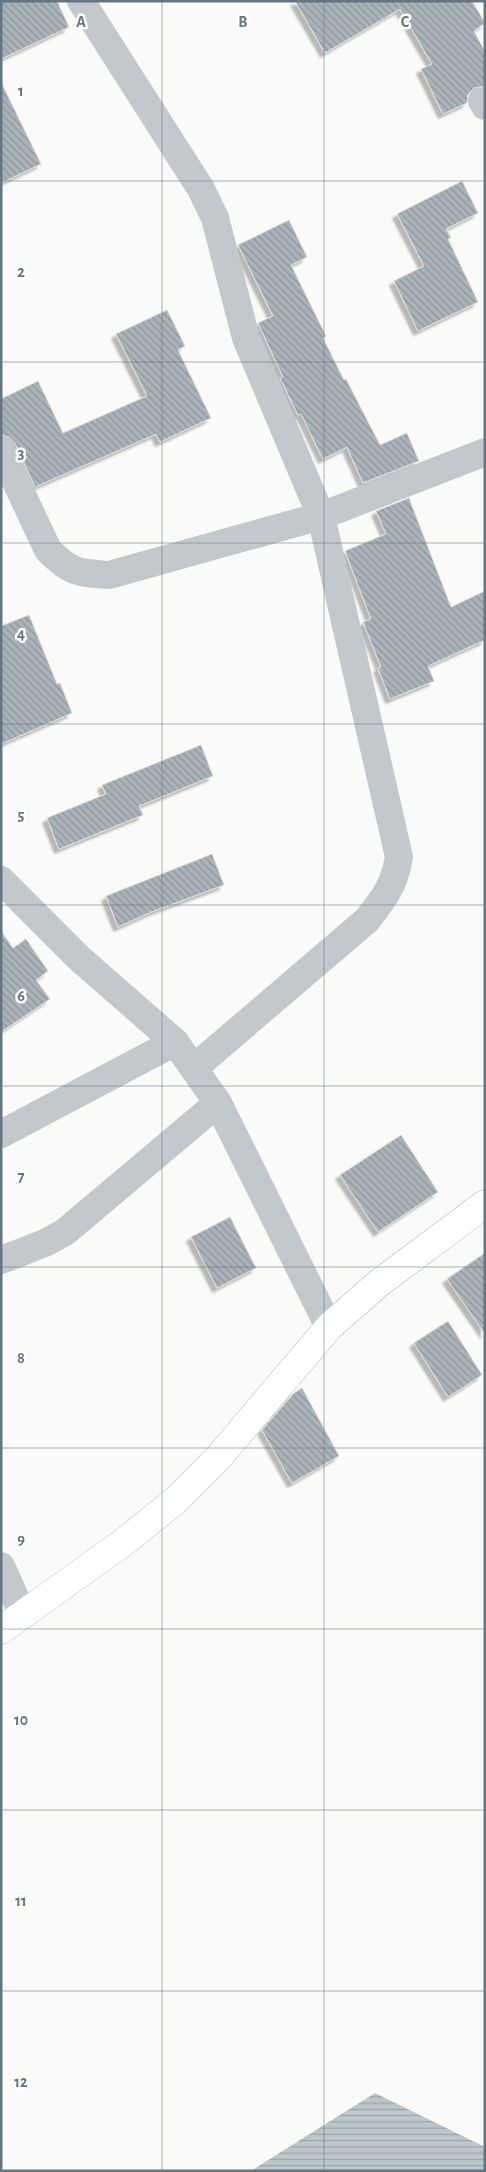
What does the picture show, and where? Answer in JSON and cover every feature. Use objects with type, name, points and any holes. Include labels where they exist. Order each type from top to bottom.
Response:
[{"type":"main road","points":[[12,1623],[124,1542],[176,1500],[218,1458],[329,1327],[379,1283],[485,1204]]},
{"type":"street","points":[[81,1],[201,189],[215,218],[246,338],[321,516],[399,857],[396,877],[384,898],[367,920],[194,1068]]},
{"type":"street","points":[[1,450],[48,550],[61,563],[78,572],[109,574],[321,516],[485,452]]},
{"type":"street","points":[[1,880],[79,958],[175,1042],[218,1103],[329,1327]]},
{"type":"street","points":[[1,1134],[175,1042]]},
{"type":"street","points":[[1,1260],[45,1243],[65,1232],[218,1103]]},
{"type":"street","points":[[1,1566],[12,1623]]},
{"type":"shaded area","points":[[375,2093],[485,2147],[485,2171],[251,2171]]},
{"type":"building","points":[[1,1],[57,1],[69,27],[1,59]]},
{"type":"building","points":[[295,1],[472,1],[485,23],[474,31],[485,52],[485,86],[474,88],[468,94],[467,103],[443,114],[421,69],[432,64],[400,9],[325,53]]},
{"type":"building","points":[[1,82],[41,164],[1,183]]},
{"type":"building","points":[[462,181],[478,213],[446,229],[451,238],[448,239],[478,302],[418,331],[394,281],[424,266],[397,214]]},
{"type":"building","points":[[289,220],[307,257],[291,265],[326,336],[323,338],[344,380],[346,379],[380,445],[407,433],[419,461],[363,483],[347,447],[323,459],[301,414],[298,415],[280,378],[283,377],[258,323],[273,316],[238,245]]},
{"type":"building","points":[[167,310],[185,346],[178,350],[211,418],[160,442],[156,434],[35,487],[15,443],[9,437],[1,435],[1,399],[38,381],[63,433],[147,396],[116,334]]},
{"type":"building","points":[[409,498],[451,607],[485,591],[485,640],[428,666],[434,681],[390,699],[378,668],[381,667],[363,622],[371,619],[345,551],[386,534],[376,511]]},
{"type":"building","points":[[29,615],[57,684],[60,683],[72,713],[1,744],[1,626]]},
{"type":"building","points":[[201,745],[213,776],[139,806],[143,815],[59,849],[47,818],[106,794],[102,785]]},
{"type":"building","points":[[212,854],[224,885],[151,912],[118,927],[106,896]]},
{"type":"building","points":[[1,931],[13,948],[26,939],[48,971],[36,980],[50,999],[1,1032]]},
{"type":"building","points":[[401,1135],[438,1192],[378,1232],[340,1175]]},
{"type":"building","points":[[230,1217],[256,1268],[217,1288],[191,1237]]},
{"type":"building","points":[[485,1253],[485,1334],[447,1279]]},
{"type":"building","points":[[448,1321],[482,1375],[448,1397],[414,1343]]},
{"type":"building","points":[[302,1388],[339,1456],[292,1483],[262,1430],[294,1393]]}]
